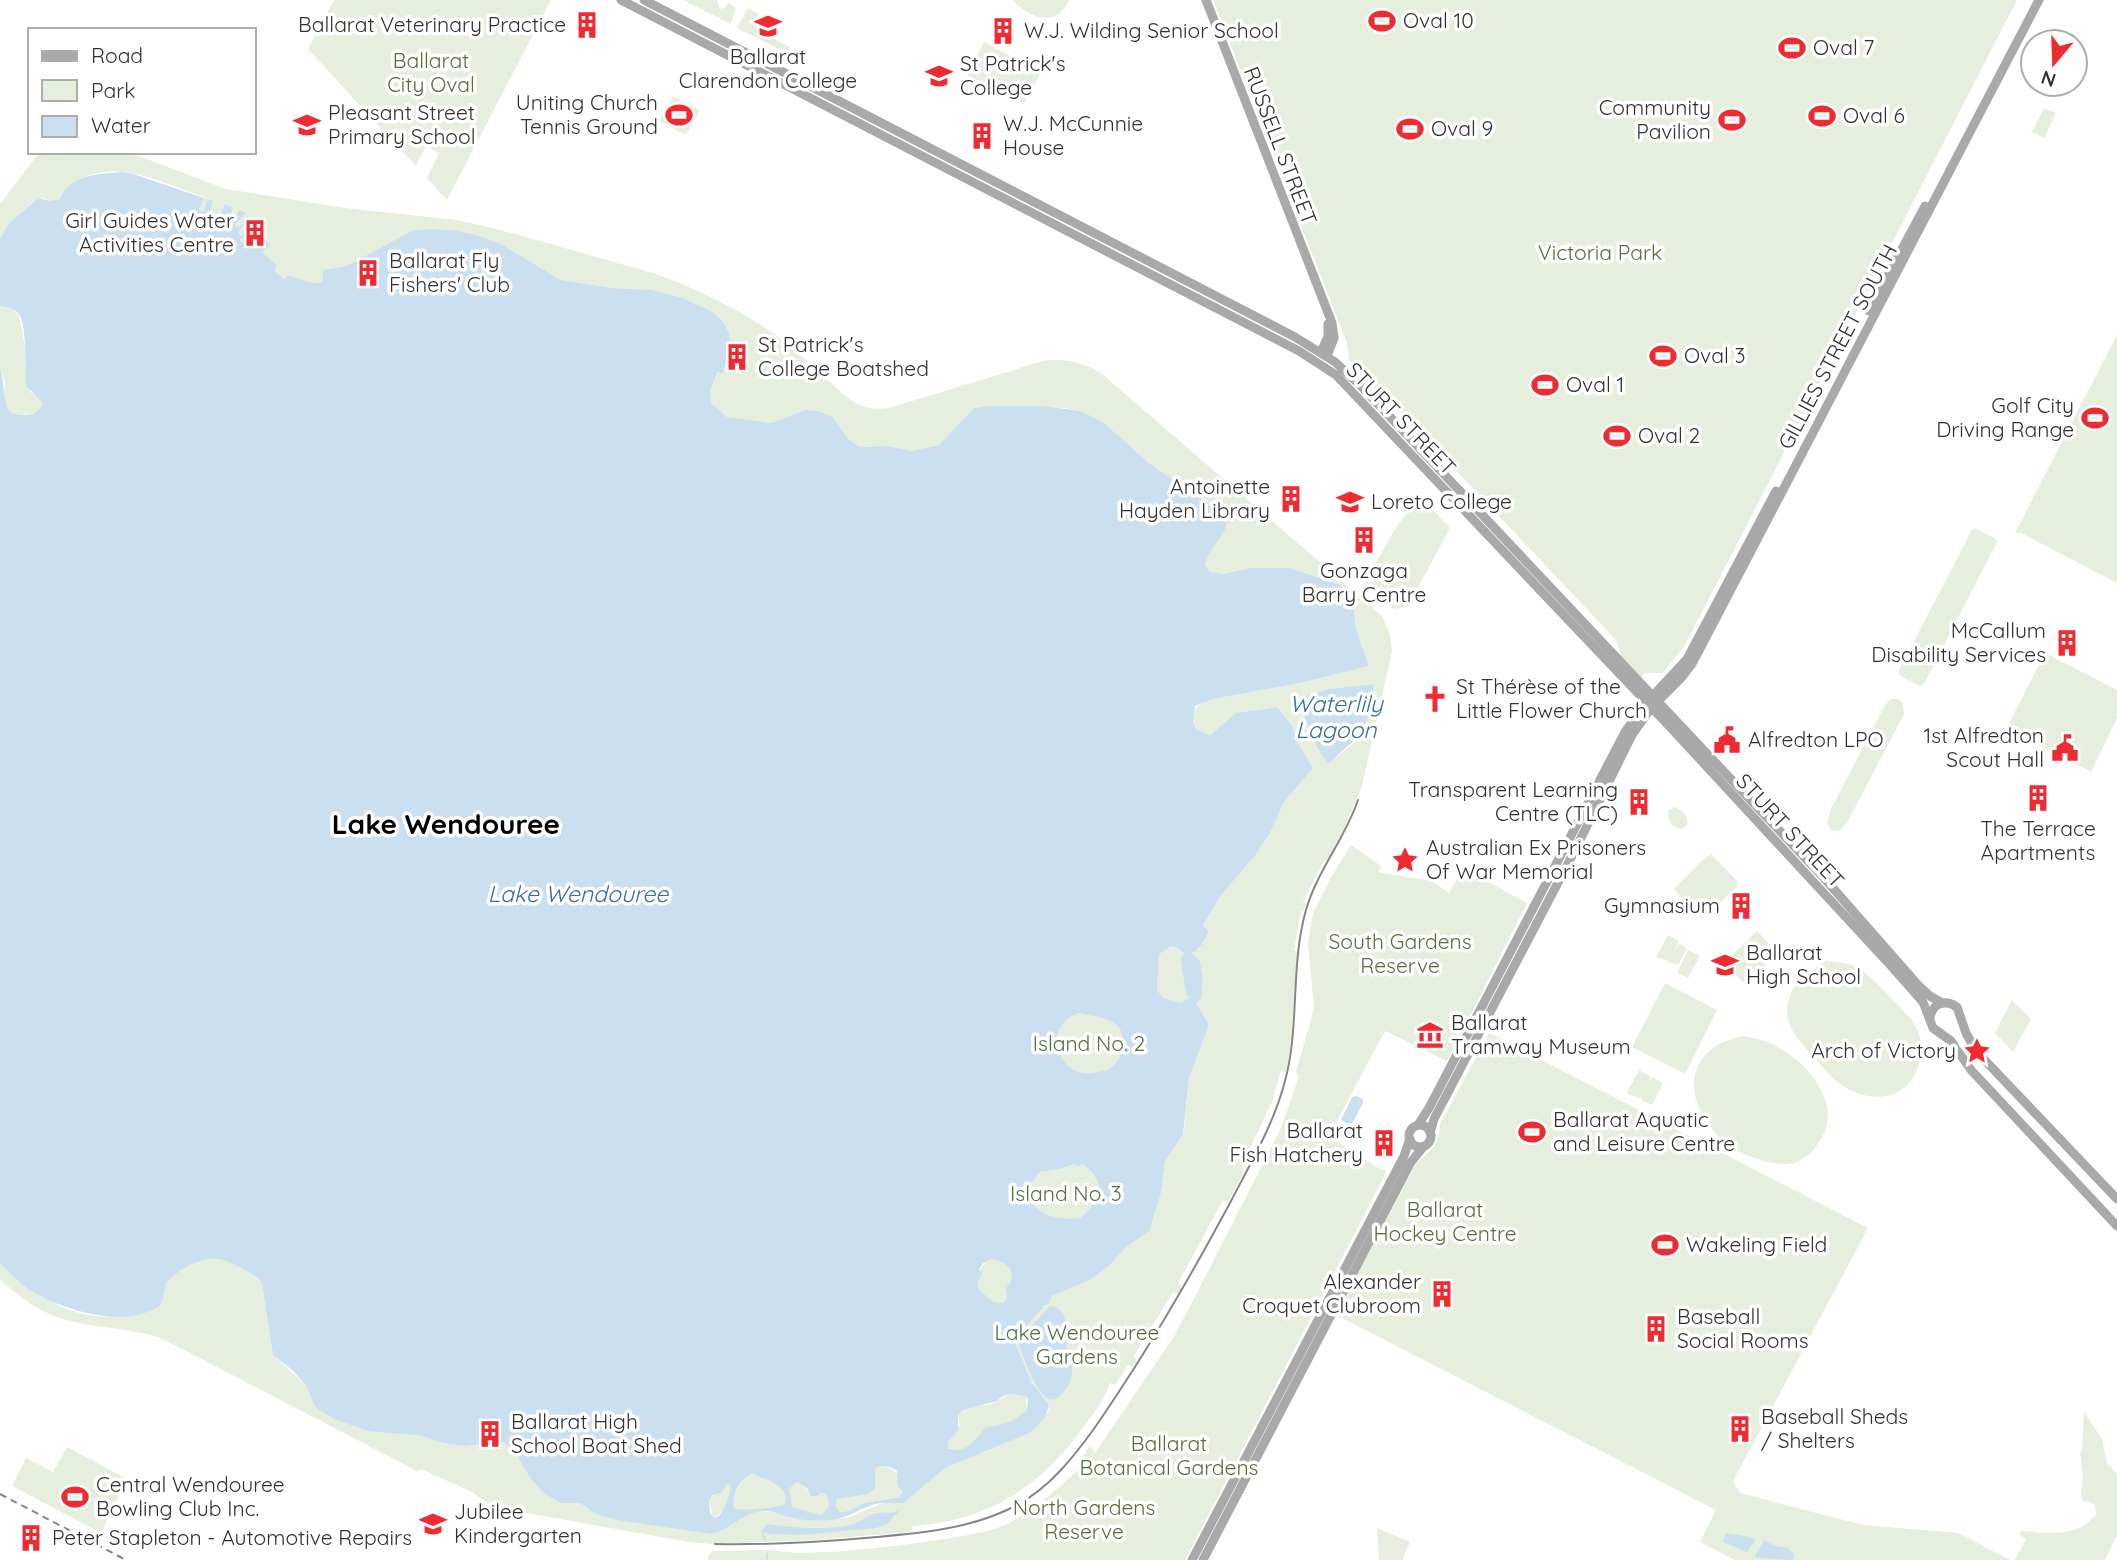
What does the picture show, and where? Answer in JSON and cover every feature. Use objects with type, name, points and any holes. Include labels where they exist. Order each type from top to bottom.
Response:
[{"type":"main road","name":"STURT STREET","points":[[621,0],[1317,361],[1336,375],[1824,878],[1918,985],[1942,1003]]},
{"type":"main road","name":"STURT STREET","points":[[644,0],[1324,354],[1361,386],[1652,702],[1671,728],[1919,996],[1930,1017]]},
{"type":"main road","name":"RUSSELL STREET","points":[[1206,0],[1324,305],[1328,335],[1324,354]]},
{"type":"main road","name":"GILLIES STREET SOUTH","points":[[1974,119],[2034,0]]},
{"type":"main road","name":"GILLIES STREET SOUTH","points":[[1652,702],[1684,664],[1728,589],[1893,272],[2039,0]]},
{"type":"main road","points":[[1203,1560],[1404,1156],[1411,1130],[1418,1125],[1429,1108],[1652,702]]},
{"type":"main road","points":[[1192,1560],[1256,1453],[1411,1161],[1430,1139],[1434,1119],[1487,1018],[1625,732],[1652,702]]},
{"type":"main road","points":[[1637,726],[1654,722],[1671,728]]},
{"type":"main road","points":[[2117,1199],[1976,1051],[1957,1007],[1949,1003],[1935,1007],[1930,1017],[1933,1028],[1951,1041],[1971,1070],[2117,1226]]},
{"type":"main road","points":[[1474,1022],[1487,1018]]},
{"type":"main road","points":[[1943,1034],[1954,1032],[1962,1021]]},
{"type":"main road","points":[[1418,1125],[1425,1127],[1430,1133]]},
{"type":"main road","points":[[1410,1139],[1415,1145],[1424,1146]]},
{"type":"green space","name":"Ballarat City Oval","points":[[334,0],[551,0],[447,200],[427,178],[439,153],[426,146],[416,166],[308,49]]},
{"type":"green space","points":[[683,0],[717,0],[720,9],[726,7],[728,2],[736,8],[731,24]]},
{"type":"green space","points":[[1013,0],[1070,0],[1059,14],[1047,18],[1028,12]]},
{"type":"green space","name":"Victoria Park","points":[[1213,0],[2017,0],[1685,645],[1663,673],[1645,673],[1641,678],[1622,657],[1616,640],[1414,426],[1350,363],[1347,343]]},
{"type":"green space","points":[[748,8],[759,14],[757,19],[761,21],[760,32],[790,47],[787,53],[737,28]]},
{"type":"green space","points":[[984,42],[1041,72],[1024,104],[967,75]]},
{"type":"green space","name":"Uniting Church Tennis Ground","points":[[673,96],[700,110],[686,135],[659,121]]},
{"type":"green space","points":[[2044,108],[2056,113],[2044,138],[2032,132]]},
{"type":"green space","name":"Lake Wendouree Gardens","points":[[41,154],[129,154],[226,189],[345,208],[457,220],[497,229],[653,273],[713,298],[770,331],[848,398],[867,408],[889,408],[1043,361],[1059,360],[1080,364],[1101,373],[1382,616],[1389,632],[1392,651],[1362,786],[1342,834],[1328,860],[1324,861],[1303,902],[1306,904],[1304,910],[1301,910],[1294,951],[1297,951],[1291,1042],[1286,1072],[1281,1071],[1272,1102],[1242,1165],[1244,1172],[1228,1202],[1223,1200],[1178,1283],[1182,1288],[1178,1295],[1173,1292],[1134,1356],[1137,1361],[1133,1367],[1128,1365],[1115,1385],[1110,1383],[1105,1396],[1082,1429],[1048,1468],[1029,1484],[988,1509],[940,1523],[913,1526],[911,1532],[814,1540],[712,1544],[689,1542],[493,1507],[472,1492],[421,1469],[417,1471],[163,1339],[134,1331],[73,1322],[45,1312],[0,1280],[0,1263],[39,1294],[67,1309],[83,1314],[116,1316],[163,1300],[164,1288],[170,1279],[194,1263],[214,1258],[234,1263],[248,1270],[262,1284],[273,1355],[306,1385],[315,1407],[399,1434],[422,1436],[443,1443],[465,1446],[504,1442],[516,1454],[530,1478],[561,1503],[580,1503],[595,1514],[735,1523],[760,1511],[781,1513],[790,1518],[805,1520],[833,1520],[849,1517],[883,1503],[904,1503],[945,1468],[1032,1432],[1045,1418],[1049,1409],[1047,1402],[1038,1394],[1032,1383],[1016,1345],[1025,1328],[1040,1309],[1049,1304],[1052,1296],[1090,1280],[1110,1265],[1152,1224],[1161,1193],[1165,1161],[1184,1131],[1189,1078],[1209,1025],[1196,1003],[1203,980],[1200,961],[1192,953],[1199,949],[1206,938],[1203,927],[1221,895],[1255,856],[1271,831],[1284,802],[1313,768],[1299,745],[1292,725],[1277,707],[1236,713],[1210,735],[1196,729],[1193,713],[1202,703],[1213,699],[1300,683],[1369,666],[1356,629],[1351,596],[1338,584],[1290,568],[1224,574],[1210,572],[1205,565],[1224,530],[1226,517],[1149,463],[1103,422],[1081,411],[1064,408],[974,408],[939,445],[912,451],[888,446],[860,447],[849,440],[833,417],[805,410],[771,423],[727,417],[710,403],[710,391],[719,371],[725,370],[731,346],[723,321],[711,311],[683,298],[652,290],[613,288],[561,280],[501,244],[323,270],[322,283],[313,283],[289,275],[285,279],[273,271],[276,266],[262,252],[266,242],[256,249],[248,248],[240,239],[255,223],[242,236],[237,232],[250,218],[238,229],[235,226],[245,214],[232,227],[228,226],[233,207],[225,204],[220,218],[208,214],[213,201],[203,212],[199,211],[204,197],[138,175],[104,172],[74,184],[60,199],[36,199],[9,223],[0,238],[0,204],[35,158]],"holes":[[[1372,684],[1375,693],[1353,744],[1329,763],[1300,707],[1302,697],[1329,689]]]},
{"type":"green space","points":[[0,306],[12,309],[19,316],[30,392],[43,403],[37,411],[29,414],[10,412],[4,398],[5,382],[0,367]]},
{"type":"green space","name":"Golf City Driving Range","points":[[2117,335],[2117,583],[2021,533],[2015,533]]},
{"type":"green space","points":[[1421,497],[1450,528],[1408,606],[1394,609],[1365,584],[1396,528]]},
{"type":"green space","points":[[1975,528],[1997,542],[1924,684],[1920,686],[1899,675],[1899,670]]},
{"type":"green space","points":[[2045,653],[2117,690],[2117,718],[2091,772],[2006,729]]},
{"type":"green space","points":[[1891,699],[1898,699],[1903,703],[1904,714],[1847,823],[1840,830],[1832,831],[1827,824],[1830,811],[1885,705]]},
{"type":"green space","points":[[1674,807],[1686,816],[1687,825],[1682,829],[1675,827],[1669,820],[1668,811]]},
{"type":"green space","points":[[1351,845],[1381,866],[1378,872],[1432,881],[1449,893],[1463,868],[1527,903],[1447,1061],[1385,1031],[1329,1136],[1376,1167],[1387,1171],[1185,1560],[708,1560],[713,1551],[848,1551],[921,1543],[982,1532],[1012,1522],[1033,1508],[1082,1466],[1082,1457],[1089,1447],[1095,1453],[1173,1338],[1281,1128],[1299,1076],[1296,1072],[1314,1009],[1308,943],[1313,913]]},
{"type":"green space","points":[[1711,854],[1737,881],[1737,887],[1702,919],[1674,889]]},
{"type":"green space","points":[[1757,931],[1778,953],[1745,984],[1724,963]]},
{"type":"green space","points":[[1668,935],[1679,941],[1672,957],[1679,944],[1687,948],[1678,965],[1656,957]]},
{"type":"green space","points":[[1176,947],[1184,953],[1181,963],[1189,998],[1181,1003],[1163,998],[1157,990],[1159,954],[1165,948]]},
{"type":"green space","points":[[1688,950],[1700,956],[1688,978],[1677,973]]},
{"type":"green space","points":[[1827,961],[1848,964],[1864,972],[1903,1010],[1917,1029],[1921,1044],[1918,1069],[1910,1083],[1897,1093],[1872,1097],[1847,1089],[1829,1075],[1792,1029],[1787,1008],[1793,990],[1811,970]]},
{"type":"green space","points":[[1665,983],[1717,1010],[1685,1074],[1632,1047]]},
{"type":"green space","points":[[2012,1000],[2031,1019],[2013,1052],[1995,1033]]},
{"type":"green space","name":"Island No. 2","points":[[1079,1013],[1111,1021],[1121,1031],[1122,1049],[1114,1066],[1109,1070],[1093,1074],[1080,1073],[1070,1068],[1063,1060],[1057,1040],[1060,1029],[1067,1020]]},
{"type":"green space","name":"Ballarat Hockey Centre","points":[[1489,1033],[1868,1228],[1733,1481],[1740,1493],[1863,1525],[1958,1533],[2010,1560],[1735,1560],[1700,1542],[1716,1510],[1336,1315],[1417,1162],[1437,1141],[1440,1124]]},
{"type":"green space","points":[[1742,1036],[1769,1043],[1800,1063],[1810,1073],[1824,1098],[1828,1111],[1822,1137],[1811,1152],[1796,1162],[1772,1163],[1739,1152],[1712,1129],[1701,1113],[1695,1097],[1694,1081],[1698,1066],[1707,1053],[1722,1043]]},
{"type":"green space","points":[[1639,1070],[1650,1076],[1650,1080],[1652,1077],[1663,1083],[1652,1105],[1641,1100],[1642,1097],[1627,1093]]},
{"type":"green space","name":"Island No. 3","points":[[1083,1164],[1096,1178],[1099,1191],[1094,1204],[1080,1218],[1054,1217],[1039,1210],[1027,1188],[1040,1172]]},
{"type":"green space","points":[[991,1259],[1010,1269],[1012,1278],[1006,1288],[1007,1299],[1003,1303],[994,1302],[979,1290],[979,1272]]},
{"type":"green space","points":[[1011,1394],[1028,1397],[1027,1410],[1011,1423],[982,1431],[964,1450],[948,1448],[948,1442],[960,1424],[958,1415],[962,1411],[996,1402]]},
{"type":"green space","points":[[2084,1412],[2102,1439],[2107,1463],[2117,1474],[2117,1536],[2105,1560],[2015,1560],[2026,1539],[2020,1535],[2021,1531],[2052,1533],[2072,1530],[2089,1522],[2096,1514],[2095,1505],[2088,1501],[2083,1502],[2081,1493],[2083,1474],[2080,1452]]},
{"type":"green space","name":"Central Wendouree Bowling Club Inc.","points":[[67,1447],[127,1479],[101,1533],[12,1486],[26,1458],[53,1472]]},
{"type":"green space","points":[[879,1466],[898,1475],[902,1485],[900,1497],[865,1503],[840,1512],[836,1506],[837,1498],[873,1481],[875,1469]]},
{"type":"green space","points":[[753,1474],[780,1488],[786,1498],[785,1504],[760,1509],[734,1508],[737,1488]]},
{"type":"green space","points":[[797,1482],[809,1492],[826,1494],[829,1505],[821,1515],[792,1507],[789,1489]]},
{"type":"green space","points":[[727,1484],[730,1485],[726,1504],[713,1518],[709,1500]]},
{"type":"green space","points":[[1377,1528],[1410,1542],[1402,1560],[1379,1560]]},
{"type":"water","name":"Lake Wendouree","points":[[123,172],[204,198],[199,210],[203,212],[208,200],[213,201],[209,214],[219,218],[225,204],[233,207],[228,225],[232,227],[239,210],[246,213],[235,225],[238,228],[250,218],[238,232],[241,236],[256,224],[240,240],[248,247],[252,244],[256,249],[266,241],[270,246],[262,252],[277,266],[274,271],[285,279],[288,275],[322,283],[323,270],[347,266],[412,231],[452,230],[501,244],[561,280],[613,288],[652,290],[683,298],[711,311],[723,321],[729,333],[731,346],[723,373],[718,372],[710,391],[711,403],[727,417],[771,423],[805,410],[817,411],[833,417],[849,440],[860,447],[888,446],[912,451],[939,445],[974,408],[1042,406],[1081,411],[1103,422],[1149,463],[1226,517],[1225,529],[1205,565],[1210,572],[1224,574],[1250,568],[1290,568],[1338,584],[1352,596],[1356,629],[1369,666],[1300,683],[1213,699],[1195,706],[1193,722],[1196,729],[1210,735],[1236,713],[1277,707],[1292,725],[1299,745],[1313,768],[1284,802],[1271,831],[1255,856],[1221,895],[1203,926],[1208,931],[1204,941],[1192,953],[1200,961],[1203,980],[1201,999],[1196,1003],[1209,1025],[1189,1078],[1183,1134],[1165,1161],[1161,1193],[1150,1230],[1125,1248],[1110,1265],[1090,1280],[1052,1296],[1049,1304],[1044,1306],[1018,1338],[1016,1345],[1032,1383],[1049,1405],[1045,1418],[1032,1432],[945,1468],[904,1503],[877,1504],[838,1519],[802,1520],[761,1511],[712,1534],[617,1520],[595,1514],[580,1503],[561,1503],[545,1494],[504,1442],[465,1446],[422,1436],[369,1431],[334,1419],[315,1407],[306,1385],[273,1355],[262,1284],[253,1274],[229,1262],[210,1259],[190,1265],[168,1281],[159,1306],[142,1314],[126,1316],[93,1314],[60,1305],[29,1289],[0,1263],[0,367],[10,412],[29,415],[37,411],[43,403],[26,386],[25,340],[20,316],[14,310],[0,306],[0,238],[9,223],[38,198],[50,201],[60,199],[64,191],[78,180]],"holes":[[[1170,947],[1176,947],[1184,953],[1181,963],[1189,998],[1181,1003],[1163,998],[1157,990],[1159,954]],[[1079,1013],[1111,1021],[1120,1031],[1122,1038],[1122,1048],[1116,1063],[1105,1071],[1084,1073],[1074,1070],[1059,1052],[1059,1030],[1066,1020]],[[1083,1164],[1099,1185],[1097,1198],[1080,1218],[1062,1218],[1046,1214],[1034,1205],[1027,1188],[1040,1172]],[[991,1259],[1010,1269],[1012,1278],[1006,1288],[1007,1299],[1003,1303],[994,1302],[979,1290],[978,1283],[982,1273],[979,1270],[982,1264]],[[1011,1394],[1028,1397],[1027,1410],[1008,1422],[986,1427],[966,1448],[948,1448],[948,1442],[958,1430],[958,1415],[963,1410],[997,1401]],[[879,1466],[897,1471],[898,1486],[902,1491],[900,1497],[865,1503],[848,1511],[840,1512],[836,1506],[837,1499],[867,1494],[875,1489],[875,1469]],[[753,1474],[775,1484],[784,1492],[785,1504],[759,1509],[734,1508],[735,1493],[744,1479]],[[797,1482],[807,1488],[811,1496],[826,1494],[829,1505],[821,1515],[792,1507],[789,1489]],[[727,1484],[730,1485],[727,1501],[719,1516],[714,1518],[710,1513],[709,1500],[713,1495],[721,1493]]]},
{"type":"water","name":"Waterlily Lagoon","points":[[1373,684],[1373,701],[1363,728],[1329,764],[1318,749],[1300,707],[1302,697],[1329,689]]},
{"type":"water","points":[[1352,1097],[1363,1099],[1363,1103],[1351,1126],[1341,1120]]},
{"type":"water","points":[[1050,1306],[1057,1308],[1064,1317],[1066,1345],[1072,1369],[1066,1388],[1053,1400],[1040,1391],[1029,1372],[1019,1345],[1026,1332]]},
{"type":"water","points":[[900,1510],[887,1524],[876,1528],[800,1535],[769,1534],[762,1531],[767,1524],[833,1528],[854,1524],[873,1514]]},
{"type":"water","points":[[1726,1533],[1755,1540],[1747,1552],[1723,1542]]},
{"type":"water","points":[[1764,1540],[1775,1546],[1788,1548],[1794,1554],[1793,1560],[1757,1558],[1755,1556]]},
{"type":"waterway","points":[[762,1531],[765,1540]]},
{"type":"waterway","points":[[767,1554],[767,1560]]},
{"type":"tram line","points":[[715,1544],[776,1544],[910,1534],[976,1522],[1022,1502],[1048,1483],[1071,1459],[1109,1407],[1184,1286],[1268,1128],[1290,1060],[1298,953],[1306,910],[1358,800]]},
{"type":"railway","points":[[0,1494],[126,1560]]},
{"type":"place","name":"Oval 10","points":[[1382,21]]},
{"type":"place","name":"Ballarat Veterinary Practice","points":[[587,25]]},
{"type":"place","name":"Ballarat Clarendon College","points":[[768,26]]},
{"type":"place","name":"W.J. Wilding Senior School","points":[[1003,31]]},
{"type":"place","name":"Oval 7","points":[[1792,48]]},
{"type":"place","name":"St Patrick's College","points":[[939,76]]},
{"type":"place","name":"Uniting Church Tennis Ground","points":[[679,115]]},
{"type":"place","name":"Oval 6","points":[[1822,116]]},
{"type":"place","name":"Community Pavilion","points":[[1732,120]]},
{"type":"place","name":"Pleasant Street Primary School","points":[[307,125]]},
{"type":"place","name":"Oval 9","points":[[1410,129]]},
{"type":"place","name":"W.J. McCunnie House","points":[[982,136]]},
{"type":"place","name":"Girl Guides Water Activities Centre","points":[[255,233]]},
{"type":"place","name":"Ballarat Fly Fishers' Club","points":[[368,273]]},
{"type":"place","name":"Oval 3","points":[[1663,356]]},
{"type":"place","name":"St Patrick's College Boatshed","points":[[737,357]]},
{"type":"place","name":"Oval 1","points":[[1545,385]]},
{"type":"place","name":"Golf City Driving Range","points":[[2095,418]]},
{"type":"place","name":"Oval 2","points":[[1617,436]]},
{"type":"place","name":"Antoinette Hayden Library","points":[[1291,499]]},
{"type":"place","name":"Loreto College","points":[[1350,502]]},
{"type":"place","name":"Gonzaga Barry Centre","points":[[1364,540]]},
{"type":"place","name":"McCallum Disability Services","points":[[2067,643]]},
{"type":"place","name":"St Thérèse of the Little Flower Church","points":[[1435,699]]},
{"type":"place","name":"Alfredton LPO","points":[[1727,740]]},
{"type":"place","name":"1st Alfredton Scout Hall","points":[[2065,748]]},
{"type":"place","name":"The Terrace Apartments","points":[[2038,798]]},
{"type":"place","name":"Transparent Learning Centre (TLC)","points":[[1639,802]]},
{"type":"place","name":"Australian Ex Prisoners Of War Memorial","points":[[1405,860]]},
{"type":"place","name":"Gymnasium","points":[[1741,906]]},
{"type":"place","name":"Ballarat High School","points":[[1725,965]]},
{"type":"place","name":"Ballarat Tramway Museum","points":[[1430,1035]]},
{"type":"place","name":"Arch of Victory","points":[[1977,1051]]},
{"type":"place","name":"Ballarat Aquatic and Leisure Centre","points":[[1532,1132]]},
{"type":"place","name":"Ballarat Fish Hatchery","points":[[1384,1143]]},
{"type":"place","name":"Wakeling Field","points":[[1665,1245]]},
{"type":"place","name":"Alexander Croquet Clubroom","points":[[1442,1294]]},
{"type":"place","name":"Baseball Social Rooms","points":[[1656,1329]]},
{"type":"place","name":"Baseball Sheds / Shelters","points":[[1740,1429]]},
{"type":"place","name":"Ballarat High School Boat Shed","points":[[490,1434]]},
{"type":"place","name":"Central Wendouree Bowling Club Inc.","points":[[75,1497]]},
{"type":"place","name":"Jubilee Kindergarten","points":[[433,1524]]},
{"type":"place","name":"Peter Stapleton - Automotive Repairs","points":[[31,1538]]},
{"type":"district","name":"Lake Wendouree","points":[[446,824]]},
{"type":"park label","name":"South Gardens Reserve","points":[[1400,954]]},
{"type":"park label","name":"Ballarat Botanical Gardens","points":[[1169,1456]]},
{"type":"park label","name":"North Gardens Reserve","points":[[1084,1520]]}]
